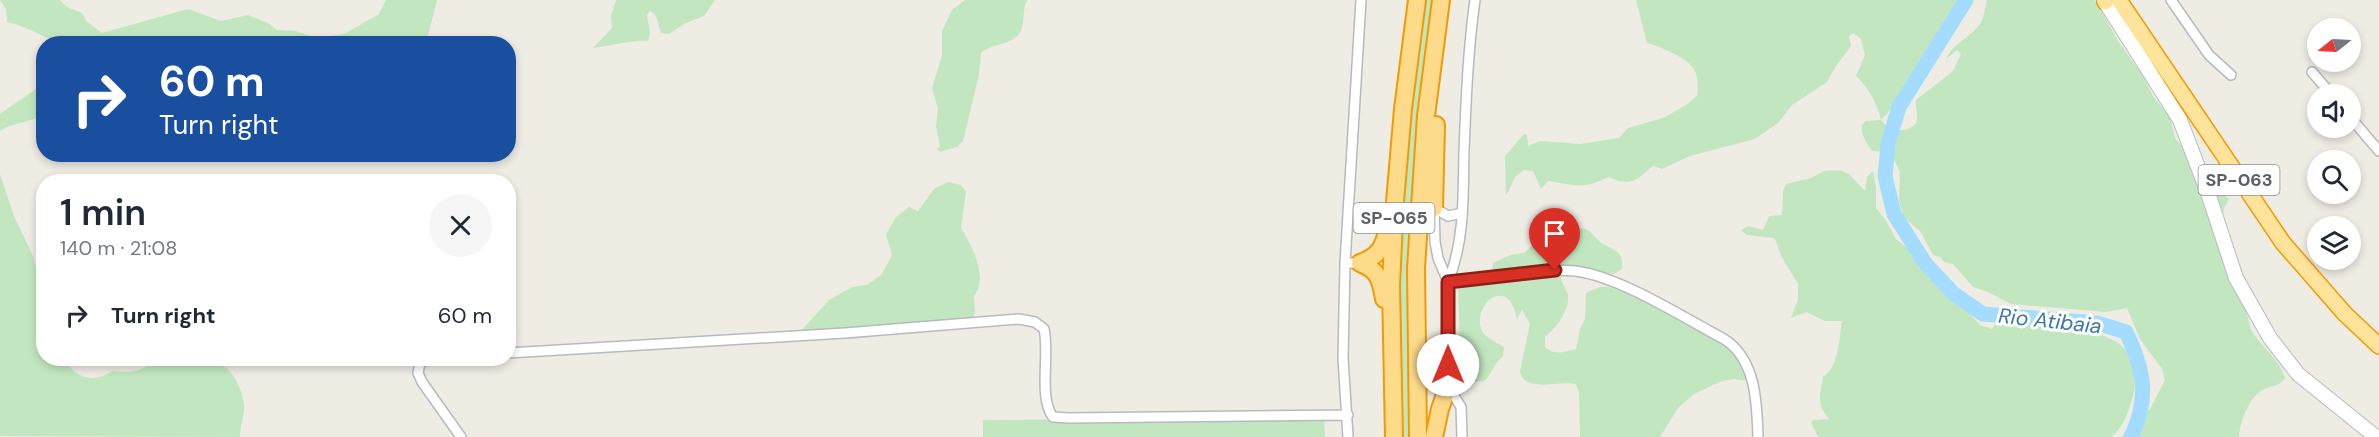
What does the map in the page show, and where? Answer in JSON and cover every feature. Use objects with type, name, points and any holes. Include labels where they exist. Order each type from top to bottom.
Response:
[{"type":"highway","name":"SP-065","points":[[1394,437],[1391,285],[1395,202],[1403,109],[1417,0]]},
{"type":"highway","points":[[1434,208],[1441,0]]},
{"type":"highway","name":"SP-065","points":[[1418,437],[1416,268],[1426,116],[1441,0]]},
{"type":"highway","name":"SP-063","points":[[2108,1],[2283,243],[2345,314],[2379,346]]},
{"type":"highway","points":[[1353,263],[1377,256],[1383,247],[1395,202]]},
{"type":"highway","points":[[1353,263],[1376,271],[1382,281],[1393,350]]},
{"type":"highway","points":[[1434,437],[1448,386]]},
{"type":"main road","points":[[2108,1],[2180,120],[2208,193],[2236,278],[2270,338],[2298,374],[2376,437]]},
{"type":"street","points":[[1348,437],[1343,358],[1353,263],[1361,0]]},
{"type":"street","points":[[1448,282],[1457,258],[1462,213],[1466,83],[1475,0]]},
{"type":"street","points":[[2171,0],[2209,55],[2231,75]]},
{"type":"street","points":[[2312,72],[2322,84]]},
{"type":"street","points":[[2361,130],[2379,151]]},
{"type":"street","points":[[1434,208],[1448,216],[1462,213]]},
{"type":"street","points":[[1434,208],[1437,250],[1448,282],[1448,386],[1461,407],[1462,437]]},
{"type":"street","points":[[1448,282],[1555,270],[1576,271],[1616,282],[1724,339],[1738,349],[1750,371],[1758,437]]},
{"type":"street","points":[[516,353],[844,333],[1018,319],[1035,322],[1044,329],[1048,345],[1045,396],[1047,409],[1053,417],[1348,415]]},
{"type":"street","points":[[419,366],[418,373],[422,382],[460,437]]},
{"type":"green space","points":[[0,0],[60,0],[67,7],[82,13],[86,21],[102,33],[188,9],[221,21],[248,15],[268,23],[277,30],[295,31],[311,36],[43,36],[7,22],[6,9]]},
{"type":"green space","points":[[386,0],[437,0],[428,36],[331,36],[344,34],[379,14]]},
{"type":"green space","points":[[616,0],[715,0],[704,16],[686,23],[669,34],[661,33],[656,16],[650,11],[647,15],[650,33],[648,41],[593,48],[612,28],[611,16]]},
{"type":"green space","points":[[965,0],[1027,0],[1020,33],[1011,40],[981,53],[979,75],[963,141],[957,147],[940,152],[937,149],[940,146],[936,126],[938,109],[932,88],[942,55],[942,31],[952,10]]},
{"type":"green space","points":[[1423,0],[1434,0],[1412,437],[1401,437],[1398,279],[1411,94]]},
{"type":"green space","points":[[1636,0],[1962,0],[1935,44],[1881,120],[1872,96],[1856,76],[1865,55],[1861,39],[1853,33],[1849,36],[1851,46],[1827,82],[1792,105],[1778,123],[1755,139],[1690,156],[1662,169],[1653,166],[1637,179],[1628,182],[1608,177],[1585,185],[1548,181],[1541,189],[1533,171],[1524,170],[1515,177],[1506,196],[1505,156],[1524,134],[1527,135],[1528,146],[1540,141],[1580,144],[1619,138],[1628,128],[1663,118],[1697,96],[1697,78],[1690,64],[1672,53],[1647,43]]},
{"type":"green space","points":[[1987,0],[2095,0],[2153,96],[2171,119],[2175,138],[2195,162],[2214,193],[2223,194],[2229,199],[2222,214],[2220,228],[2222,256],[2246,311],[2252,331],[2275,360],[2285,378],[2280,383],[2261,391],[2252,400],[2243,418],[2239,437],[2122,437],[2128,427],[2150,409],[2165,380],[2162,369],[2140,339],[2127,308],[2106,312],[2011,304],[1973,287],[1953,264],[1944,262],[1940,257],[1933,255],[1920,231],[1904,218],[1899,201],[1900,172],[1893,157],[1887,152],[1872,151],[1862,132],[1862,125],[1866,121],[1881,120],[1888,127],[1896,130],[1905,130],[1916,123],[1916,100],[1953,71],[1961,54],[1957,50],[1946,59],[1949,53],[1980,24]]},
{"type":"green space","points":[[36,89],[36,118],[0,131],[0,114]]},
{"type":"green space","points":[[1839,170],[1849,174],[1865,191],[1867,177],[1873,171],[1876,208],[1896,239],[1915,254],[1980,325],[1992,329],[1997,320],[2010,319],[2064,325],[2101,335],[2115,341],[2125,349],[2134,367],[2135,389],[2122,425],[2115,433],[2111,437],[1818,437],[1811,423],[1813,420],[1829,419],[1822,409],[1821,389],[1823,377],[1835,360],[1842,321],[1825,321],[1806,312],[1791,318],[1798,299],[1798,284],[1781,256],[1776,241],[1773,238],[1747,235],[1741,230],[1748,226],[1763,230],[1769,216],[1782,215],[1783,191],[1786,184],[1811,178],[1824,171]]},
{"type":"green space","points":[[0,174],[14,216],[33,256],[36,269],[36,366],[69,366],[79,375],[92,378],[112,371],[126,372],[148,366],[223,366],[237,382],[243,397],[244,409],[240,437],[0,436]]},
{"type":"green space","points":[[948,182],[961,185],[966,192],[961,228],[974,253],[979,271],[980,280],[974,296],[975,313],[970,322],[854,339],[798,334],[829,300],[852,287],[867,285],[882,274],[892,255],[886,234],[896,217],[909,207],[918,211],[934,189]]},
{"type":"green space","points":[[1583,228],[1603,244],[1618,252],[1622,258],[1622,269],[1614,274],[1561,272],[1561,279],[1568,295],[1567,307],[1561,319],[1545,337],[1545,347],[1548,350],[1563,352],[1576,349],[1580,329],[1585,319],[1586,293],[1608,287],[1656,306],[1718,341],[1740,359],[1748,381],[1734,379],[1722,381],[1694,394],[1678,408],[1660,437],[1580,437],[1579,393],[1576,384],[1543,385],[1528,382],[1523,378],[1520,371],[1530,324],[1522,310],[1517,319],[1511,302],[1500,296],[1488,301],[1480,321],[1484,334],[1504,347],[1503,356],[1485,381],[1473,382],[1461,376],[1458,286],[1466,278],[1492,274],[1493,263],[1510,255],[1524,253],[1539,239],[1549,248],[1558,250],[1563,244],[1565,232]]},
{"type":"green space","points":[[1324,417],[1325,437],[983,437],[983,420]]},
{"type":"waterway","name":"Rio Atibaia","points":[[1966,0],[1899,107],[1888,144],[1885,176],[1894,214],[1925,263],[1954,294],[1983,314],[2097,323],[2126,332],[2141,371],[2143,396],[2137,423],[2131,437]]},
{"type":"route","points":[[1448,365],[1448,282],[1555,270]]}]
